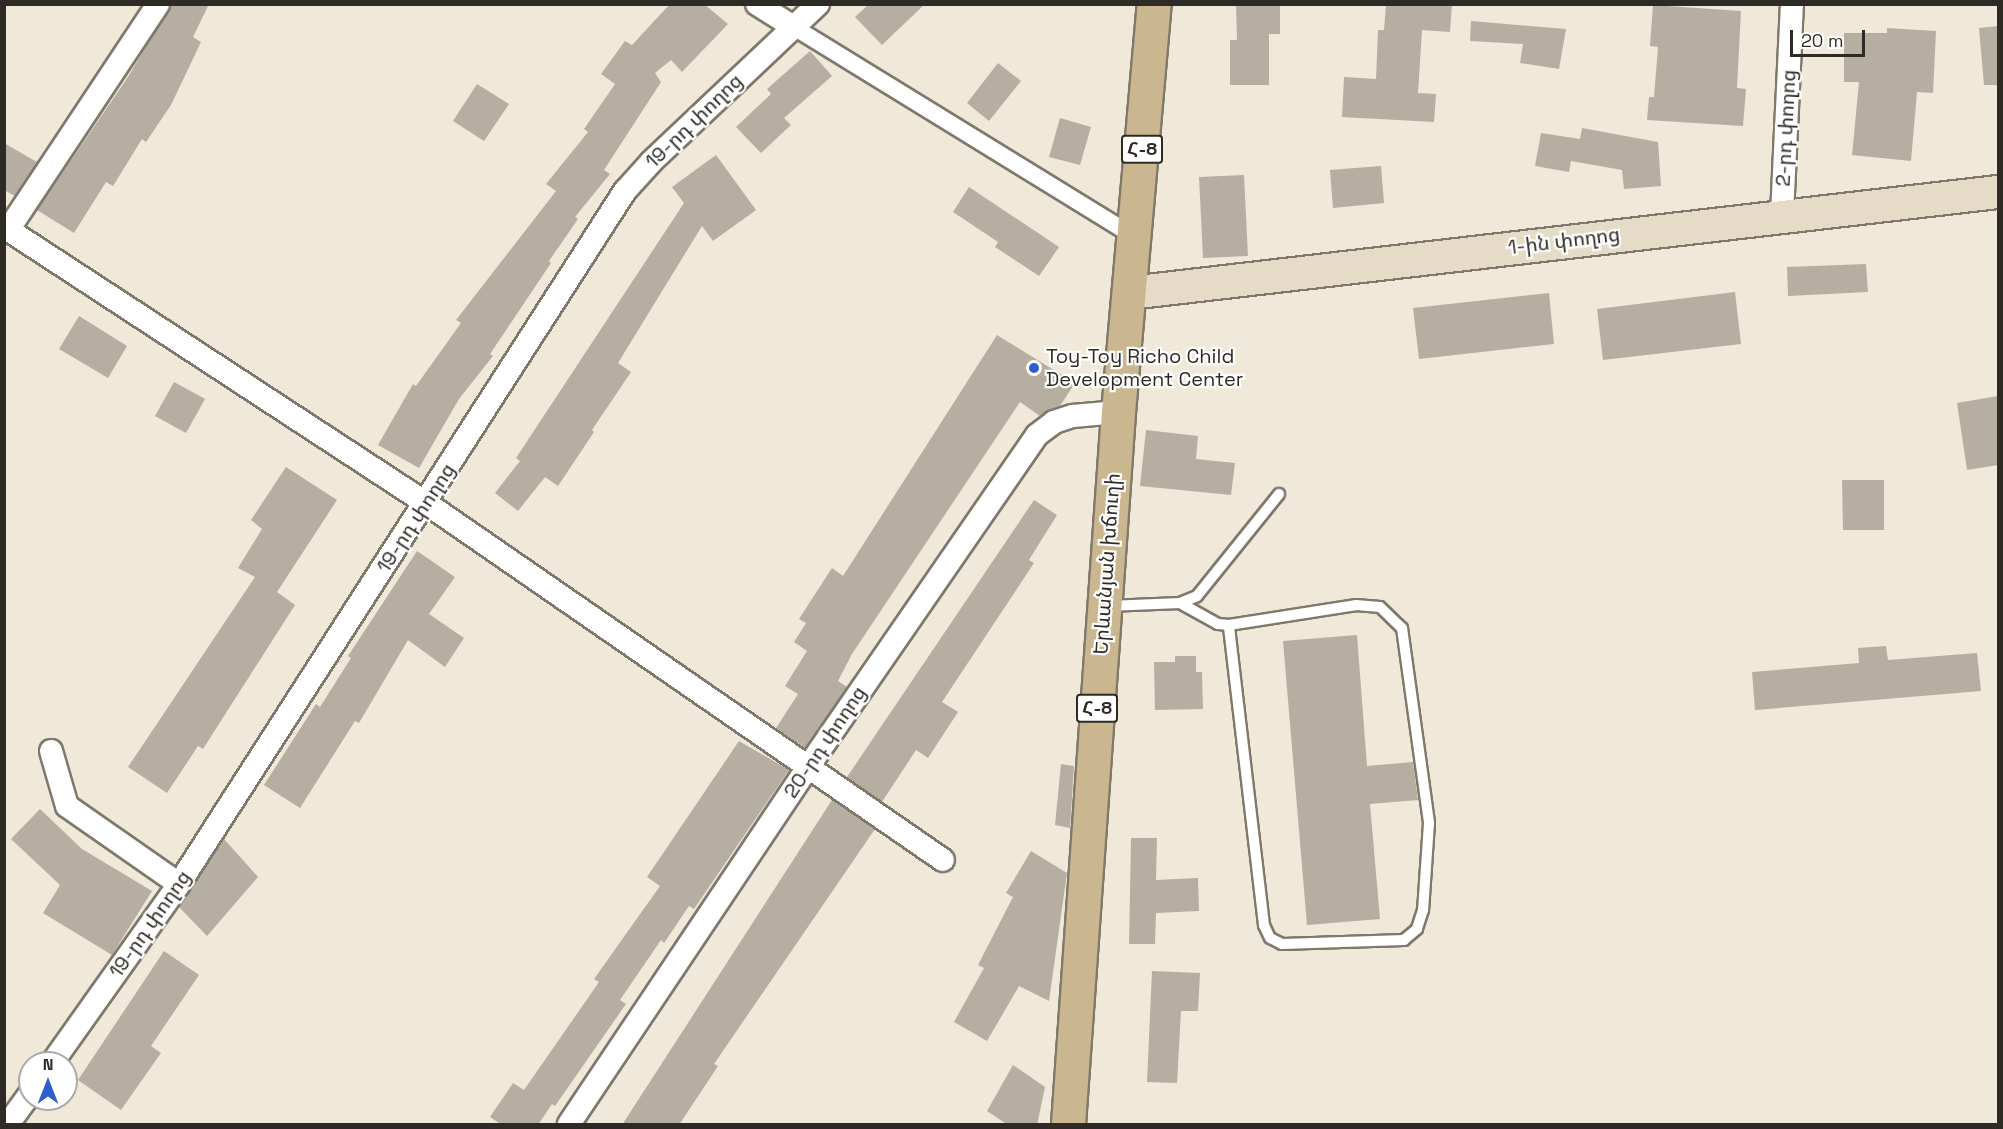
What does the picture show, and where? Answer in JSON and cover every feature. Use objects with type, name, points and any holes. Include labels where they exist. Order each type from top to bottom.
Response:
[{"type":"main road","name":"Երևանյան խճուղի","points":[[1068,1125],[1118,412],[1154,4]]},
{"type":"main road","name":"1-ին փողոց","points":[[1130,293],[1782,215],[1998,192]]},
{"type":"street","points":[[158,4],[6,229],[426,503],[943,860]]},
{"type":"street","points":[[757,4],[1134,236]]},
{"type":"street","name":"19-րդ փողոց","points":[[61,1051],[179,884],[625,192],[792,26],[818,4]]},
{"type":"street","name":"2-րդ փողոց","points":[[1782,215],[1792,4]]},
{"type":"street","name":"20-րդ փողոց","points":[[569,1125],[808,766],[1037,435],[1054,422],[1073,416],[1118,412]]},
{"type":"street","points":[[51,751],[67,806],[179,884]]},
{"type":"street","points":[[8,1125],[18,1111]]},
{"type":"lane","points":[[1105,606],[1180,603],[1197,596],[1280,494]]},
{"type":"lane","points":[[1180,603],[1218,624],[1229,625],[1356,605],[1380,607],[1402,628],[1429,823],[1423,910],[1417,929],[1404,940],[1282,944],[1270,938],[1264,925],[1229,625]]},
{"type":"building","points":[[171,4],[209,4],[193,37],[201,42],[171,105],[146,142],[142,139],[113,186],[106,182],[74,233],[37,210],[128,77]]},
{"type":"building","points":[[670,4],[704,4],[728,24],[682,72],[671,60],[655,73],[661,82],[604,170],[610,174],[575,217],[578,219],[549,261],[551,263],[490,354],[493,356],[459,399],[419,468],[378,445],[413,384],[416,386],[461,323],[456,320],[556,191],[546,184],[588,132],[584,129],[615,84],[601,74],[625,41],[632,45]]},
{"type":"building","points":[[869,4],[925,4],[882,45],[855,17]]},
{"type":"building","points":[[1236,4],[1280,4],[1280,34],[1269,34],[1269,85],[1230,85],[1230,40],[1237,40]]},
{"type":"building","points":[[1386,4],[1452,4],[1450,32],[1422,30],[1418,93],[1436,94],[1434,122],[1342,117],[1344,77],[1376,79],[1378,30],[1384,30]]},
{"type":"building","points":[[1653,5],[1741,11],[1737,88],[1746,89],[1743,126],[1647,120],[1649,97],[1654,97],[1658,47],[1650,46]]},
{"type":"building","points":[[1471,21],[1566,29],[1559,69],[1520,63],[1523,44],[1470,41]]},
{"type":"building","points":[[1998,26],[1998,85],[1984,85],[1979,28]]},
{"type":"building","points":[[1887,28],[1936,31],[1933,93],[1917,92],[1911,161],[1852,155],[1859,82],[1844,82],[1844,33],[1887,33]]},
{"type":"building","points":[[810,51],[832,76],[784,118],[791,125],[761,153],[736,127],[771,94],[767,89]]},
{"type":"building","points":[[998,63],[1021,81],[989,121],[967,103]]},
{"type":"building","points":[[477,84],[509,104],[484,141],[453,121]]},
{"type":"building","points":[[1060,118],[1091,127],[1080,165],[1049,157]]},
{"type":"building","points":[[1582,128],[1658,142],[1661,186],[1624,189],[1622,170],[1571,161],[1569,172],[1535,166],[1541,133],[1580,139]]},
{"type":"building","points":[[4,143],[37,162],[15,196],[4,190]]},
{"type":"building","points":[[716,155],[756,210],[713,241],[702,226],[618,363],[631,372],[592,430],[594,432],[558,486],[545,477],[518,511],[495,493],[520,461],[516,458],[684,203],[672,187]]},
{"type":"building","points":[[1381,166],[1384,203],[1333,208],[1330,170]]},
{"type":"building","points":[[1244,175],[1248,256],[1203,258],[1199,177]]},
{"type":"building","points":[[969,187],[1059,247],[1039,276],[995,247],[998,242],[953,212]]},
{"type":"building","points":[[1866,264],[1868,292],[1788,296],[1787,267]]},
{"type":"building","points":[[1735,292],[1741,344],[1603,360],[1597,309]]},
{"type":"building","points":[[1549,293],[1554,344],[1419,359],[1413,308]]},
{"type":"building","points":[[79,316],[127,346],[108,378],[59,349]]},
{"type":"building","points":[[997,335],[1075,383],[1060,406],[1040,416],[1020,402],[852,654],[838,681],[847,687],[805,748],[776,728],[798,694],[785,686],[807,651],[794,642],[806,623],[799,619],[832,568],[843,576]]},
{"type":"building","points":[[174,382],[205,399],[186,433],[155,416]]},
{"type":"building","points":[[1998,396],[1998,465],[1967,470],[1957,403]]},
{"type":"building","points":[[1146,430],[1198,436],[1196,459],[1235,463],[1231,495],[1140,486]]},
{"type":"building","points":[[286,467],[337,500],[277,592],[295,605],[203,749],[198,746],[167,793],[128,767],[255,577],[238,568],[262,529],[251,520]]},
{"type":"building","points":[[1842,480],[1884,480],[1884,530],[1843,530]]},
{"type":"building","points":[[1034,500],[1057,515],[1029,560],[1034,563],[942,702],[958,712],[928,758],[916,750],[882,802],[847,777]]},
{"type":"building","points":[[417,551],[455,577],[429,614],[464,638],[445,667],[408,640],[359,723],[355,721],[300,808],[264,785],[316,704],[320,707],[351,658],[348,656]]},
{"type":"building","points":[[1357,635],[1367,766],[1413,762],[1418,800],[1370,804],[1380,919],[1307,925],[1283,641]]},
{"type":"building","points":[[1886,646],[1888,660],[1977,653],[1981,691],[1755,710],[1752,672],[1859,663],[1858,648]]},
{"type":"building","points":[[1175,656],[1196,656],[1196,672],[1202,672],[1203,709],[1155,710],[1154,662],[1175,662]]},
{"type":"building","points":[[739,741],[789,770],[694,909],[689,906],[664,943],[661,940],[620,1000],[626,1004],[555,1106],[552,1104],[538,1125],[502,1125],[490,1117],[513,1083],[524,1090],[599,982],[594,979],[660,886],[647,877]]},
{"type":"building","points":[[1061,764],[1074,766],[1070,828],[1055,825]]},
{"type":"building","points":[[832,800],[875,829],[714,1064],[718,1066],[679,1125],[622,1125]]},
{"type":"building","points":[[40,809],[82,849],[152,891],[112,955],[43,913],[60,885],[11,839]]},
{"type":"building","points":[[1131,838],[1157,838],[1156,880],[1198,878],[1199,911],[1156,913],[1155,944],[1129,944]]},
{"type":"building","points":[[224,839],[258,877],[207,936],[179,907]]},
{"type":"building","points":[[1031,851],[1067,873],[1049,1001],[1019,986],[987,1041],[954,1022],[984,968],[978,965],[1013,897],[1006,893]]},
{"type":"building","points":[[164,951],[199,975],[151,1046],[161,1053],[121,1110],[78,1080]]},
{"type":"building","points":[[1152,971],[1200,973],[1198,1011],[1181,1011],[1177,1083],[1147,1082]]},
{"type":"building","points":[[1013,1065],[1045,1087],[1037,1125],[1008,1125],[987,1111]]},
{"type":"place","name":"Toy-Toy Richo Child Development Center","points":[[1034,368]]}]
